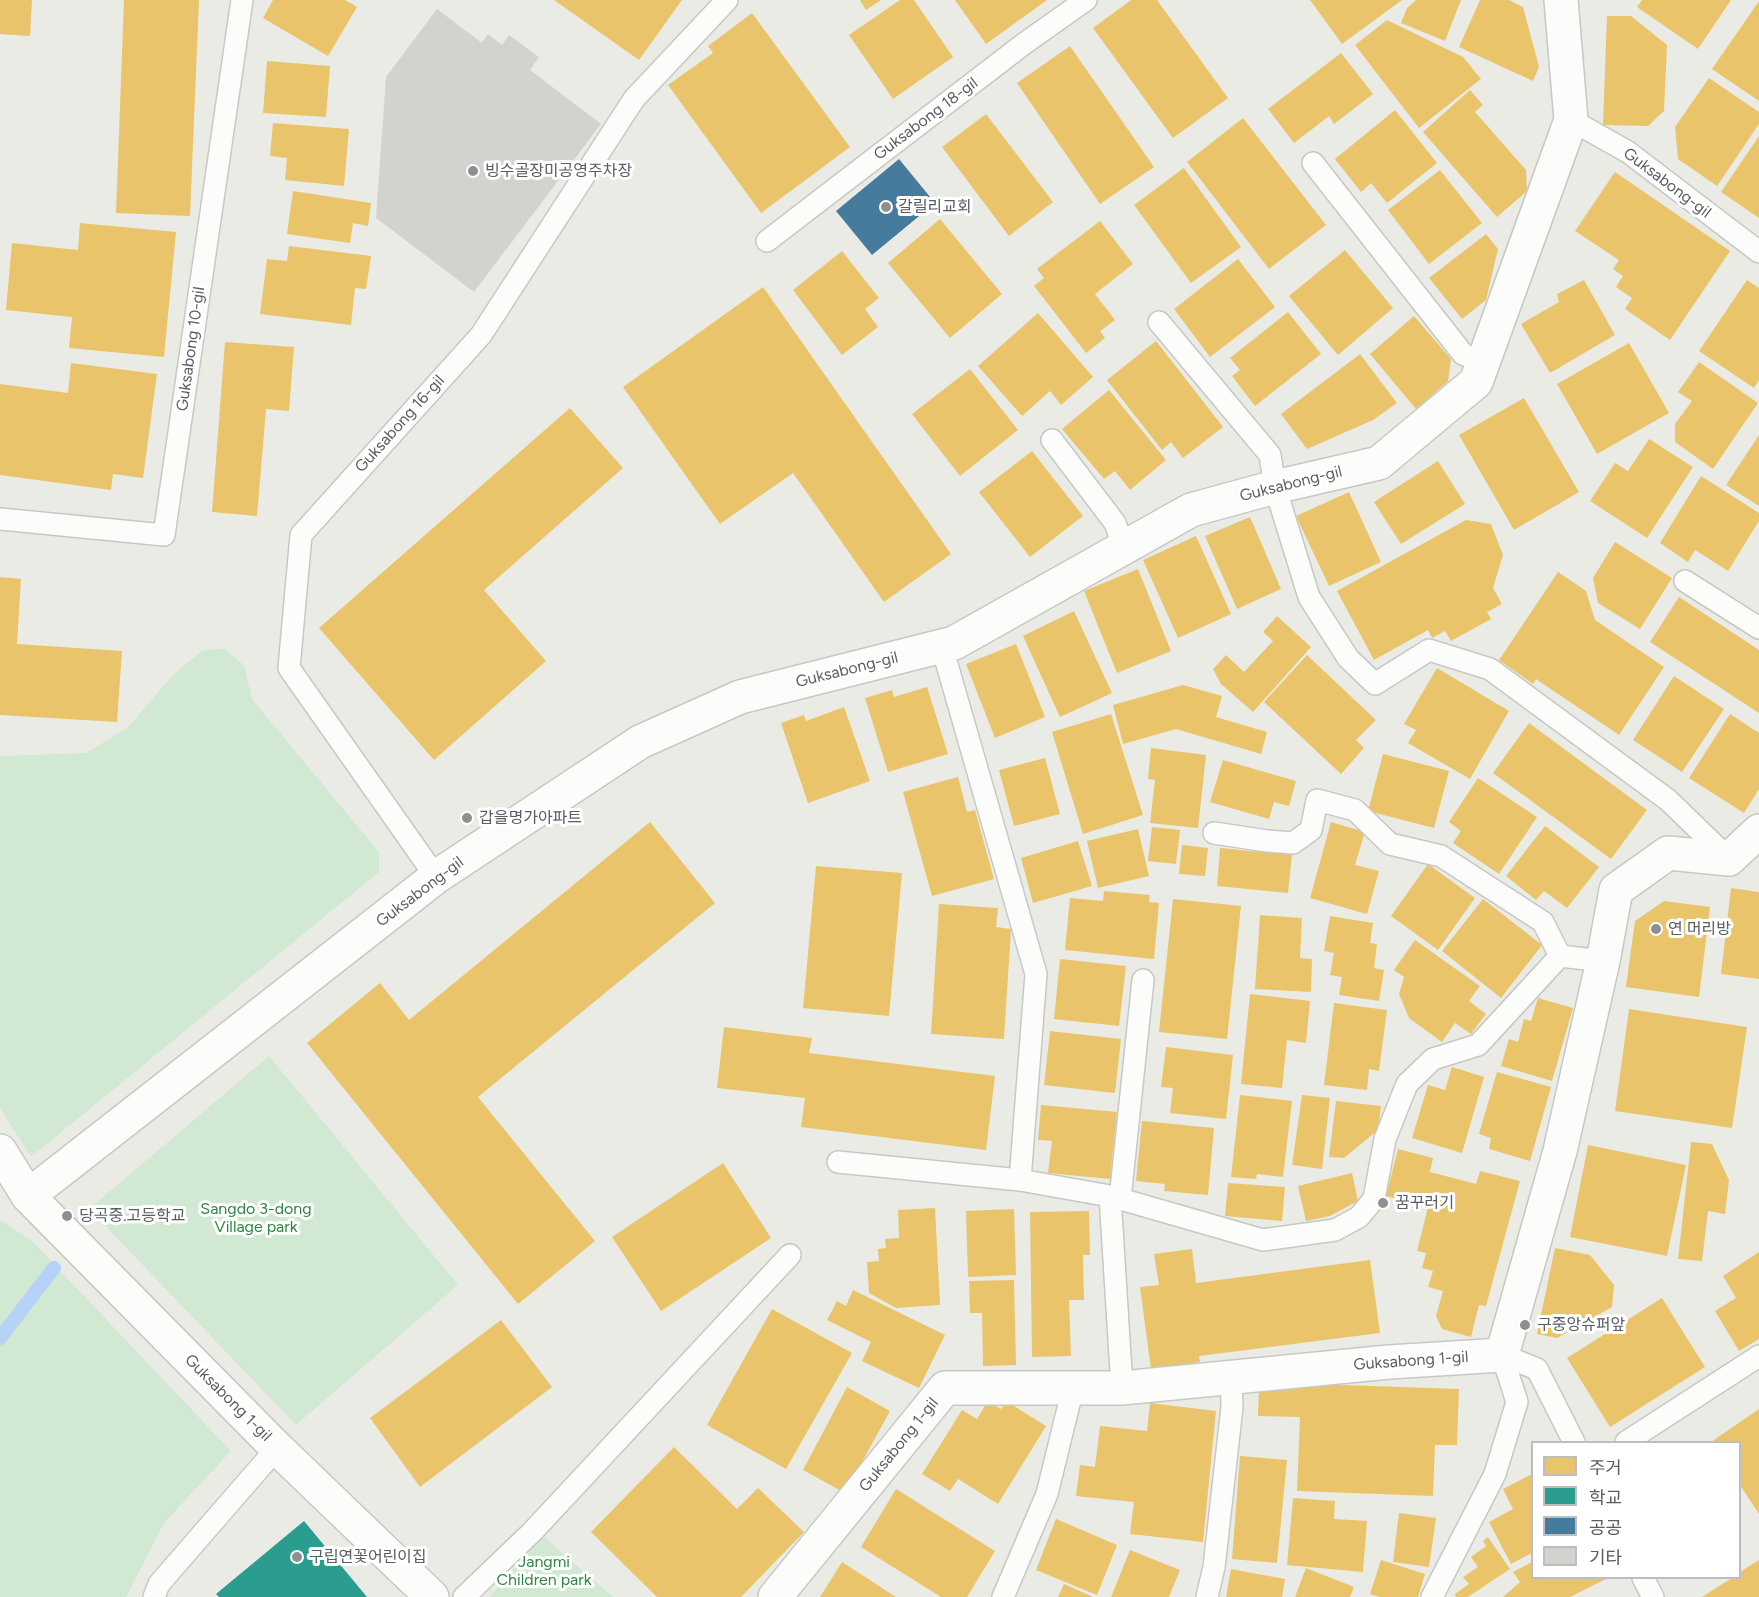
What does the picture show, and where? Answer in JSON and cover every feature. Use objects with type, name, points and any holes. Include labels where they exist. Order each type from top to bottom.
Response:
[{"type":"street","name":"Guksabong-gil","points":[[28,1196],[436,877],[640,742],[740,697],[954,644],[1191,510],[1275,487],[1379,463],[1476,382],[1571,120],[1561,0]]},
{"type":"street","points":[[1502,1355],[1560,1151],[1603,961],[1616,890],[1668,853],[1730,859],[1759,831]]},
{"type":"street","name":"Guksabong 1-gil","points":[[0,1151],[28,1196],[277,1448],[432,1597]]},
{"type":"street","name":"Guksabong 1-gil","points":[[775,1597],[945,1388],[1122,1388],[1389,1362],[1502,1355]]},
{"type":"lane","name":"Guksabong 10-gil","points":[[0,519],[164,535],[242,0]]},
{"type":"lane","name":"Guksabong 16-gil","points":[[436,877],[289,668],[301,535],[481,335],[634,99],[727,0]]},
{"type":"lane","name":"Guksabong 18-gil","points":[[767,241],[1025,43],[1086,0]]},
{"type":"lane","name":"Guksabong-gil","points":[[1571,120],[1628,152],[1759,252]]},
{"type":"lane","points":[[1313,164],[1463,354],[1483,363]]},
{"type":"lane","points":[[1159,322],[1270,455],[1275,487],[1309,597],[1348,658],[1375,684],[1429,650],[1490,669],[1668,800],[1730,859]]},
{"type":"lane","points":[[1052,440],[1115,523],[1124,548]]},
{"type":"lane","points":[[1685,581],[1759,628]]},
{"type":"lane","points":[[942,647],[1036,974],[1020,1180]]},
{"type":"lane","points":[[1214,833],[1293,843],[1311,830],[1317,800],[1355,810],[1390,844],[1441,856],[1543,922],[1560,956]]},
{"type":"lane","points":[[838,1162],[1020,1180],[1115,1197],[1263,1240],[1335,1230],[1359,1217],[1374,1199],[1385,1139],[1407,1084],[1433,1059],[1478,1045],[1560,956]]},
{"type":"lane","points":[[1560,956],[1603,961]]},
{"type":"lane","points":[[1122,1388],[1115,1197],[1143,980]]},
{"type":"lane","points":[[464,1597],[532,1532],[790,1255]]},
{"type":"lane","points":[[1502,1355],[1537,1369],[1573,1441]]},
{"type":"lane","points":[[1432,1597],[1496,1474],[1517,1402],[1502,1355]]},
{"type":"lane","points":[[1629,1441],[1759,1356]]},
{"type":"lane","points":[[1208,1597],[1214,1567],[1232,1407],[1231,1378]]},
{"type":"lane","points":[[1003,1597],[1047,1494],[1073,1388]]},
{"type":"lane","points":[[154,1597],[159,1584],[277,1448]]},
{"type":"lane","points":[[1644,1579],[1653,1597]]},
{"type":"green space","points":[[224,649],[244,665],[252,699],[379,852],[379,872],[31,1157],[0,1108],[0,756],[86,753],[127,728],[175,673],[203,650]]},
{"type":"green space","name":"Sangdo 3-dong Village park","points":[[269,1056],[458,1285],[296,1425],[89,1209]]},
{"type":"green space","points":[[0,1220],[32,1241],[231,1451],[164,1523],[126,1597],[0,1597]]},
{"type":"green space","name":"Jangmi Children park","points":[[543,1536],[613,1597],[489,1597]]},
{"type":"building: 주거","points":[[0,0],[32,0],[30,36],[0,34]]},
{"type":"building: 주거","points":[[124,0],[199,0],[190,216],[116,213]]},
{"type":"building: 주거","points":[[273,0],[345,0],[357,7],[328,56],[263,18]]},
{"type":"building: 주거","points":[[554,0],[682,0],[639,60]]},
{"type":"building: 주거","points":[[860,0],[881,0],[866,10]]},
{"type":"building: 주거","points":[[900,0],[914,0],[953,57],[893,99],[849,35]]},
{"type":"building: 주거","points":[[955,0],[1047,0],[986,44]]},
{"type":"building: 주거","points":[[1131,0],[1157,0],[1228,98],[1173,138],[1093,28]]},
{"type":"building: 주거","points":[[1310,0],[1402,0],[1342,44]]},
{"type":"building: 주거","points":[[1416,0],[1461,0],[1445,41],[1401,23],[1407,8]]},
{"type":"building: 주거","points":[[1480,0],[1509,0],[1523,7],[1539,67],[1533,81],[1459,47]]},
{"type":"building: 주거","points":[[1642,0],[1731,0],[1698,49],[1637,7]]},
{"type":"building: 주거","points":[[1759,1],[1759,101],[1712,69]]},
{"type":"building: 주거","points":[[752,13],[850,147],[761,213],[668,85],[713,53],[708,46]]},
{"type":"building: 주거","points":[[1607,16],[1631,16],[1667,45],[1664,111],[1648,126],[1603,125]]},
{"type":"building: 주거","points":[[1387,20],[1463,57],[1481,79],[1419,128],[1355,45]]},
{"type":"building: 주거","points":[[1070,46],[1154,167],[1100,204],[1017,83]]},
{"type":"building: 주거","points":[[1341,53],[1373,94],[1334,124],[1329,116],[1294,143],[1268,109]]},
{"type":"building: 주거","points":[[267,61],[330,66],[326,117],[263,113]]},
{"type":"building: 주거","points":[[1709,78],[1759,112],[1759,124],[1717,186],[1678,159],[1675,127]]},
{"type":"building: 주거","points":[[1470,90],[1483,105],[1475,112],[1526,170],[1527,191],[1497,217],[1423,132]]},
{"type":"building: 주거","points":[[1395,110],[1437,163],[1387,203],[1371,183],[1361,192],[1335,159]]},
{"type":"building: 주거","points":[[986,114],[1053,202],[1009,236],[942,147]]},
{"type":"building: 주거","points":[[1243,118],[1326,225],[1269,269],[1187,162]]},
{"type":"building: 주거","points":[[273,123],[349,129],[344,186],[285,180],[287,158],[270,156]]},
{"type":"building: 주거","points":[[1759,136],[1759,218],[1721,192]]},
{"type":"building: 주거","points":[[1184,168],[1241,247],[1191,283],[1134,205]]},
{"type":"building: 주거","points":[[1440,170],[1482,223],[1429,264],[1388,210]]},
{"type":"building: 주거","points":[[1615,172],[1730,251],[1670,340],[1625,309],[1632,298],[1616,287],[1623,276],[1613,269],[1619,260],[1575,231]]},
{"type":"building: 주거","points":[[293,191],[371,203],[368,226],[353,223],[350,243],[287,234]]},
{"type":"building: 주거","points":[[940,219],[1002,294],[950,338],[888,263]]},
{"type":"building: 주거","points":[[1100,221],[1133,264],[1095,294],[1115,320],[1100,331],[1105,338],[1086,353],[1034,286],[1044,278],[1037,269]]},
{"type":"building: 주거","points":[[80,223],[176,232],[164,357],[69,348],[72,317],[6,310],[12,243],[78,250]]},
{"type":"building: 주거","points":[[1486,234],[1498,249],[1486,300],[1462,319],[1429,278]]},
{"type":"building: 주거","points":[[289,246],[371,256],[366,289],[355,288],[351,325],[260,314],[267,259],[287,261]]},
{"type":"building: 주거","points":[[1345,250],[1393,308],[1338,355],[1289,296]]},
{"type":"building: 주거","points":[[842,251],[879,298],[865,309],[878,327],[842,355],[793,290]]},
{"type":"building: 주거","points":[[1238,259],[1275,307],[1210,357],[1174,309]]},
{"type":"building: 주거","points":[[1584,280],[1615,335],[1550,373],[1521,324],[1559,302],[1557,294]]},
{"type":"building: 주거","points":[[1747,280],[1759,288],[1759,380],[1754,388],[1699,351]]},
{"type":"building: 주거","points":[[763,287],[951,554],[884,602],[793,473],[720,524],[623,387]]},
{"type":"building: 주거","points":[[1288,312],[1321,354],[1255,406],[1232,376],[1240,370],[1230,358]]},
{"type":"building: 주거","points":[[1038,313],[1093,377],[1061,405],[1050,391],[1022,416],[978,366]]},
{"type":"building: 주거","points":[[1414,316],[1451,359],[1448,381],[1416,409],[1370,354]]},
{"type":"building: 주거","points":[[1156,341],[1223,427],[1183,458],[1171,442],[1162,450],[1107,380]]},
{"type":"building: 주거","points":[[225,342],[294,347],[289,411],[266,409],[257,516],[212,512]]},
{"type":"building: 주거","points":[[1629,343],[1669,413],[1597,454],[1557,384]]},
{"type":"building: 주거","points":[[1360,354],[1397,403],[1373,420],[1307,449],[1281,414]]},
{"type":"building: 주거","points":[[1699,362],[1758,403],[1713,469],[1675,442],[1675,424],[1692,401],[1678,392]]},
{"type":"building: 주거","points":[[71,363],[157,374],[143,478],[113,474],[111,490],[0,475],[0,384],[68,393]]},
{"type":"building: 주거","points":[[970,369],[1018,430],[960,476],[912,414]]},
{"type":"building: 주거","points":[[1109,390],[1166,460],[1130,490],[1115,471],[1104,479],[1062,429]]},
{"type":"building: 주거","points":[[1524,398],[1579,492],[1514,530],[1459,435]]},
{"type":"building: 주거","points":[[570,408],[623,468],[484,590],[546,661],[434,760],[319,628]]},
{"type":"building: 주거","points":[[1759,435],[1759,506],[1726,485]]},
{"type":"building: 주거","points":[[1649,439],[1693,467],[1647,538],[1590,501],[1615,463],[1628,471]]},
{"type":"building: 주거","points":[[1032,451],[1083,516],[1030,557],[979,492]]},
{"type":"building: 주거","points":[[1438,461],[1465,504],[1401,544],[1374,502]]},
{"type":"building: 주거","points":[[1701,476],[1759,513],[1759,521],[1728,571],[1695,550],[1688,562],[1660,543]]},
{"type":"building: 주거","points":[[1349,492],[1381,562],[1329,586],[1296,516]]},
{"type":"building: 주거","points":[[1250,517],[1281,589],[1237,609],[1205,536]]},
{"type":"building: 주거","points":[[1466,520],[1491,524],[1503,555],[1493,588],[1502,604],[1487,612],[1491,619],[1451,641],[1445,631],[1432,638],[1428,630],[1374,660],[1337,591]]},
{"type":"building: 주거","points":[[1196,536],[1231,614],[1178,638],[1143,560]]},
{"type":"building: 주거","points":[[1615,542],[1672,578],[1640,629],[1598,603],[1593,578]]},
{"type":"building: 주거","points":[[1138,569],[1171,651],[1117,673],[1084,591]]},
{"type":"building: 주거","points":[[1558,572],[1586,591],[1595,620],[1664,667],[1619,735],[1536,679],[1533,684],[1499,660]]},
{"type":"building: 주거","points":[[0,577],[21,579],[17,644],[122,651],[117,722],[0,715]]},
{"type":"building: 주거","points":[[1679,597],[1759,650],[1759,713],[1650,642]]},
{"type":"building: 주거","points":[[1074,611],[1112,693],[1060,717],[1023,636]]},
{"type":"building: 주거","points":[[1277,616],[1311,647],[1253,712],[1221,684],[1213,669],[1226,655],[1244,672],[1273,641],[1263,632]]},
{"type":"building: 주거","points":[[1016,644],[1045,717],[995,738],[966,664]]},
{"type":"building: 주거","points":[[1307,655],[1376,720],[1356,740],[1364,748],[1341,774],[1264,702]]},
{"type":"building: 주거","points":[[1437,668],[1509,711],[1470,779],[1408,743],[1416,730],[1404,724]]},
{"type":"building: 주거","points":[[1674,676],[1724,709],[1682,772],[1633,740]]},
{"type":"building: 주거","points":[[1183,685],[1222,696],[1216,717],[1267,732],[1261,754],[1176,729],[1123,744],[1113,705]]},
{"type":"building: 주거","points":[[927,687],[948,754],[888,772],[865,698],[892,690],[894,697]]},
{"type":"building: 주거","points":[[844,707],[870,781],[808,803],[781,723],[804,715],[806,721]]},
{"type":"building: 주거","points":[[1111,714],[1143,815],[1083,834],[1052,732]]},
{"type":"building: 주거","points":[[1730,714],[1759,733],[1759,789],[1744,813],[1689,778]]},
{"type":"building: 주거","points":[[1529,723],[1647,810],[1611,859],[1493,773]]},
{"type":"building: 주거","points":[[1151,748],[1206,755],[1198,828],[1150,823],[1155,780],[1148,779]]},
{"type":"building: 주거","points":[[1383,754],[1449,771],[1434,828],[1368,811]]},
{"type":"building: 주거","points":[[1045,758],[1060,814],[1014,826],[999,770]]},
{"type":"building: 주거","points":[[1223,760],[1296,781],[1289,806],[1274,802],[1269,819],[1210,802]]},
{"type":"building: 주거","points":[[958,777],[967,812],[975,810],[994,879],[932,896],[903,792]]},
{"type":"building: 주거","points":[[1478,778],[1537,817],[1499,874],[1453,843],[1461,831],[1449,822]]},
{"type":"building: 주거","points":[[650,822],[715,903],[478,1097],[595,1241],[518,1304],[307,1043],[380,983],[409,1020]]},
{"type":"building: 주거","points":[[1331,822],[1365,832],[1355,865],[1379,871],[1367,914],[1310,898]]},
{"type":"building: 주거","points":[[1545,826],[1599,867],[1567,908],[1544,891],[1536,900],[1506,876]]},
{"type":"building: 주거","points":[[1152,827],[1180,830],[1176,864],[1148,861]]},
{"type":"building: 주거","points":[[1138,829],[1149,876],[1098,888],[1087,841]]},
{"type":"building: 주거","points":[[1078,841],[1092,886],[1033,903],[1021,858]]},
{"type":"building: 주거","points":[[1182,845],[1208,848],[1205,876],[1179,874]]},
{"type":"building: 주거","points":[[1220,848],[1292,855],[1288,893],[1217,886]]},
{"type":"building: 주거","points":[[1428,864],[1475,898],[1438,950],[1391,916]]},
{"type":"building: 주거","points":[[816,866],[902,873],[889,1016],[803,1008]]},
{"type":"building: 주거","points":[[1731,888],[1759,892],[1759,979],[1721,974]]},
{"type":"building: 주거","points":[[1104,891],[1150,895],[1149,902],[1159,903],[1154,959],[1065,950],[1070,898],[1103,901]]},
{"type":"building: 주거","points":[[1173,899],[1241,906],[1227,1039],[1159,1032]]},
{"type":"building: 주거","points":[[1483,899],[1542,945],[1501,998],[1442,951]]},
{"type":"building: 주거","points":[[1664,901],[1710,907],[1699,997],[1626,987],[1635,921]]},
{"type":"building: 주거","points":[[939,904],[998,908],[996,927],[1011,929],[1004,1039],[931,1034]]},
{"type":"building: 주거","points":[[1260,915],[1302,918],[1300,958],[1312,959],[1311,992],[1255,989]]},
{"type":"building: 주거","points":[[1330,916],[1373,923],[1370,943],[1377,944],[1374,968],[1384,970],[1379,1001],[1339,995],[1342,977],[1330,975],[1334,953],[1324,951]]},
{"type":"building: 주거","points":[[1415,940],[1480,986],[1469,1001],[1486,1014],[1471,1034],[1455,1023],[1442,1042],[1409,1018],[1399,994],[1404,977],[1394,970]]},
{"type":"building: 주거","points":[[1060,959],[1126,966],[1119,1026],[1054,1019]]},
{"type":"building: 주거","points":[[1250,994],[1310,1001],[1306,1043],[1287,1040],[1282,1088],[1241,1084]]},
{"type":"building: 주거","points":[[1538,998],[1573,1008],[1552,1081],[1501,1066],[1509,1039],[1518,1042],[1524,1019],[1531,1021]]},
{"type":"building: 주거","points":[[1334,1003],[1387,1010],[1379,1071],[1369,1069],[1367,1090],[1324,1085]]},
{"type":"building: 주거","points":[[1629,1009],[1747,1027],[1732,1128],[1615,1111]]},
{"type":"building: 주거","points":[[724,1027],[812,1038],[809,1053],[995,1076],[986,1150],[801,1127],[805,1098],[717,1088]]},
{"type":"building: 주거","points":[[1050,1031],[1121,1039],[1115,1093],[1044,1085]]},
{"type":"building: 주거","points":[[1166,1047],[1233,1055],[1226,1119],[1170,1113],[1173,1088],[1161,1087]]},
{"type":"building: 주거","points":[[1452,1067],[1484,1077],[1462,1153],[1412,1138],[1428,1085],[1445,1090]]},
{"type":"building: 주거","points":[[1497,1072],[1551,1087],[1530,1161],[1489,1149],[1491,1138],[1479,1134]]},
{"type":"building: 주거","points":[[1240,1095],[1292,1101],[1283,1177],[1257,1174],[1256,1179],[1231,1177]]},
{"type":"building: 주거","points":[[1302,1095],[1330,1098],[1322,1169],[1292,1165]]},
{"type":"building: 주거","points":[[1336,1101],[1381,1106],[1378,1130],[1344,1158],[1329,1157]]},
{"type":"building: 주거","points":[[1041,1105],[1117,1112],[1110,1179],[1048,1173],[1052,1141],[1038,1140]]},
{"type":"building: 주거","points":[[1142,1121],[1214,1128],[1208,1195],[1164,1191],[1165,1184],[1136,1181]]},
{"type":"building: 주거","points":[[1691,1142],[1712,1144],[1729,1180],[1725,1214],[1708,1211],[1702,1261],[1678,1259]]},
{"type":"building: 주거","points":[[1588,1145],[1686,1165],[1667,1256],[1570,1237]]},
{"type":"building: 주거","points":[[1398,1149],[1433,1158],[1430,1172],[1476,1184],[1480,1171],[1520,1181],[1486,1306],[1479,1305],[1471,1337],[1442,1329],[1436,1316],[1443,1291],[1428,1287],[1433,1271],[1422,1268],[1426,1253],[1417,1251],[1428,1207],[1386,1196]]},
{"type":"building: 주거","points":[[723,1163],[771,1238],[661,1311],[612,1237]]},
{"type":"building: 주거","points":[[1352,1173],[1358,1201],[1330,1216],[1306,1221],[1298,1186]]},
{"type":"building: 주거","points":[[1228,1183],[1285,1187],[1282,1221],[1225,1216]]},
{"type":"building: 주거","points":[[935,1208],[940,1305],[896,1308],[869,1293],[867,1262],[879,1261],[878,1249],[886,1248],[885,1239],[899,1238],[898,1210]]},
{"type":"building: 주거","points":[[1014,1209],[1016,1275],[968,1277],[966,1211]]},
{"type":"building: 주거","points":[[1089,1211],[1090,1255],[1083,1255],[1084,1300],[1069,1300],[1071,1356],[1032,1357],[1030,1212]]},
{"type":"building: 주거","points":[[1555,1248],[1590,1255],[1614,1285],[1612,1307],[1557,1338],[1537,1334]]},
{"type":"building: 주거","points":[[1192,1249],[1196,1283],[1370,1260],[1380,1333],[1199,1356],[1200,1362],[1151,1369],[1140,1287],[1159,1285],[1154,1254]]},
{"type":"building: 주거","points":[[1759,1252],[1759,1339],[1739,1351],[1715,1311],[1736,1298],[1723,1276]]},
{"type":"building: 주거","points":[[1014,1280],[1016,1365],[983,1366],[982,1313],[970,1313],[969,1281]]},
{"type":"building: 주거","points":[[853,1290],[945,1335],[919,1388],[862,1361],[871,1342],[827,1320],[837,1301],[846,1306]]},
{"type":"building: 주거","points":[[1662,1298],[1705,1367],[1610,1427],[1567,1358]]},
{"type":"building: 주거","points":[[772,1309],[852,1353],[786,1469],[707,1425]]},
{"type":"building: 주거","points":[[501,1320],[552,1387],[420,1487],[370,1418]]},
{"type":"building: 주거","points":[[1259,1382],[1459,1389],[1457,1445],[1435,1445],[1433,1496],[1297,1491],[1300,1417],[1258,1416]]},
{"type":"building: 주거","points":[[847,1387],[890,1411],[845,1493],[803,1470]]},
{"type":"building: 주거","points":[[988,1401],[1001,1409],[1006,1401],[1046,1426],[998,1504],[958,1479],[950,1491],[922,1474],[962,1410],[977,1419]]},
{"type":"building: 주거","points":[[1150,1403],[1216,1411],[1203,1542],[1130,1534],[1134,1502],[1076,1496],[1080,1465],[1095,1467],[1100,1426],[1147,1431]]},
{"type":"building: 주거","points":[[1759,1409],[1759,1514],[1741,1487],[1741,1441],[1712,1441]]},
{"type":"building: 주거","points":[[674,1447],[737,1509],[758,1488],[804,1532],[741,1597],[657,1597],[591,1532]]},
{"type":"building: 주거","points":[[1240,1456],[1287,1460],[1277,1563],[1232,1559]]},
{"type":"building: 주거","points":[[1531,1475],[1531,1554],[1511,1564],[1489,1522],[1513,1509],[1503,1489]]},
{"type":"building: 주거","points":[[896,1489],[995,1551],[967,1597],[941,1597],[861,1547]]},
{"type":"building: 주거","points":[[1293,1498],[1335,1501],[1334,1519],[1367,1521],[1363,1572],[1287,1565]]},
{"type":"building: 주거","points":[[1399,1513],[1436,1518],[1429,1567],[1393,1562]]},
{"type":"building: 주거","points":[[1056,1519],[1117,1545],[1097,1595],[1036,1570]]},
{"type":"building: 주거","points":[[1488,1537],[1510,1569],[1468,1597],[1456,1597],[1455,1594],[1469,1584],[1463,1577],[1478,1567],[1471,1557],[1486,1546],[1483,1541]]},
{"type":"building: 주거","points":[[1130,1550],[1180,1570],[1169,1597],[1111,1597]]},
{"type":"building: 주거","points":[[1381,1560],[1425,1574],[1418,1597],[1380,1597],[1370,1594]]},
{"type":"building: 주거","points":[[1759,1560],[1759,1597],[1702,1597],[1730,1579],[1741,1579],[1741,1571]]},
{"type":"building: 주거","points":[[842,1562],[896,1597],[820,1597]]},
{"type":"building: 주거","points":[[1531,1563],[1531,1579],[1606,1579],[1570,1597],[1503,1597],[1520,1582],[1513,1572]]},
{"type":"building: 주거","points":[[1306,1568],[1354,1587],[1350,1597],[1295,1597]]},
{"type":"building: 주거","points":[[1231,1569],[1285,1579],[1282,1597],[1226,1597]]},
{"type":"building: 주거","points":[[1064,1584],[1093,1597],[1058,1597]]},
{"type":"building: 학교","name":"구립연꽃어린이집","points":[[304,1521],[367,1597],[219,1597],[216,1594]]},
{"type":"building: 공공","name":"갈릴리교회","points":[[899,159],[935,203],[872,255],[836,211]]},
{"type":"building: 기타","name":"빙수골장미공영주차장","points":[[437,9],[482,43],[488,34],[502,45],[509,35],[539,57],[530,70],[601,124],[474,292],[376,218],[386,77]]},
{"type":"waterway","points":[[0,1338],[54,1268]]},
{"type":"place","name":"빙수골장미공영주차장","points":[[473,171]]},
{"type":"place","name":"갈릴리교회","points":[[886,207]]},
{"type":"place","name":"갑을명가아파트","points":[[467,818]]},
{"type":"place","name":"연 머리방","points":[[1656,929]]},
{"type":"place","name":"꿈꾸러기","points":[[1383,1203]]},
{"type":"place","name":"당곡중.고등학교","points":[[67,1216]]},
{"type":"place","name":"구중앙슈퍼앞","points":[[1525,1325]]},
{"type":"place","name":"구립연꽃어린이집","points":[[297,1557]]}]
